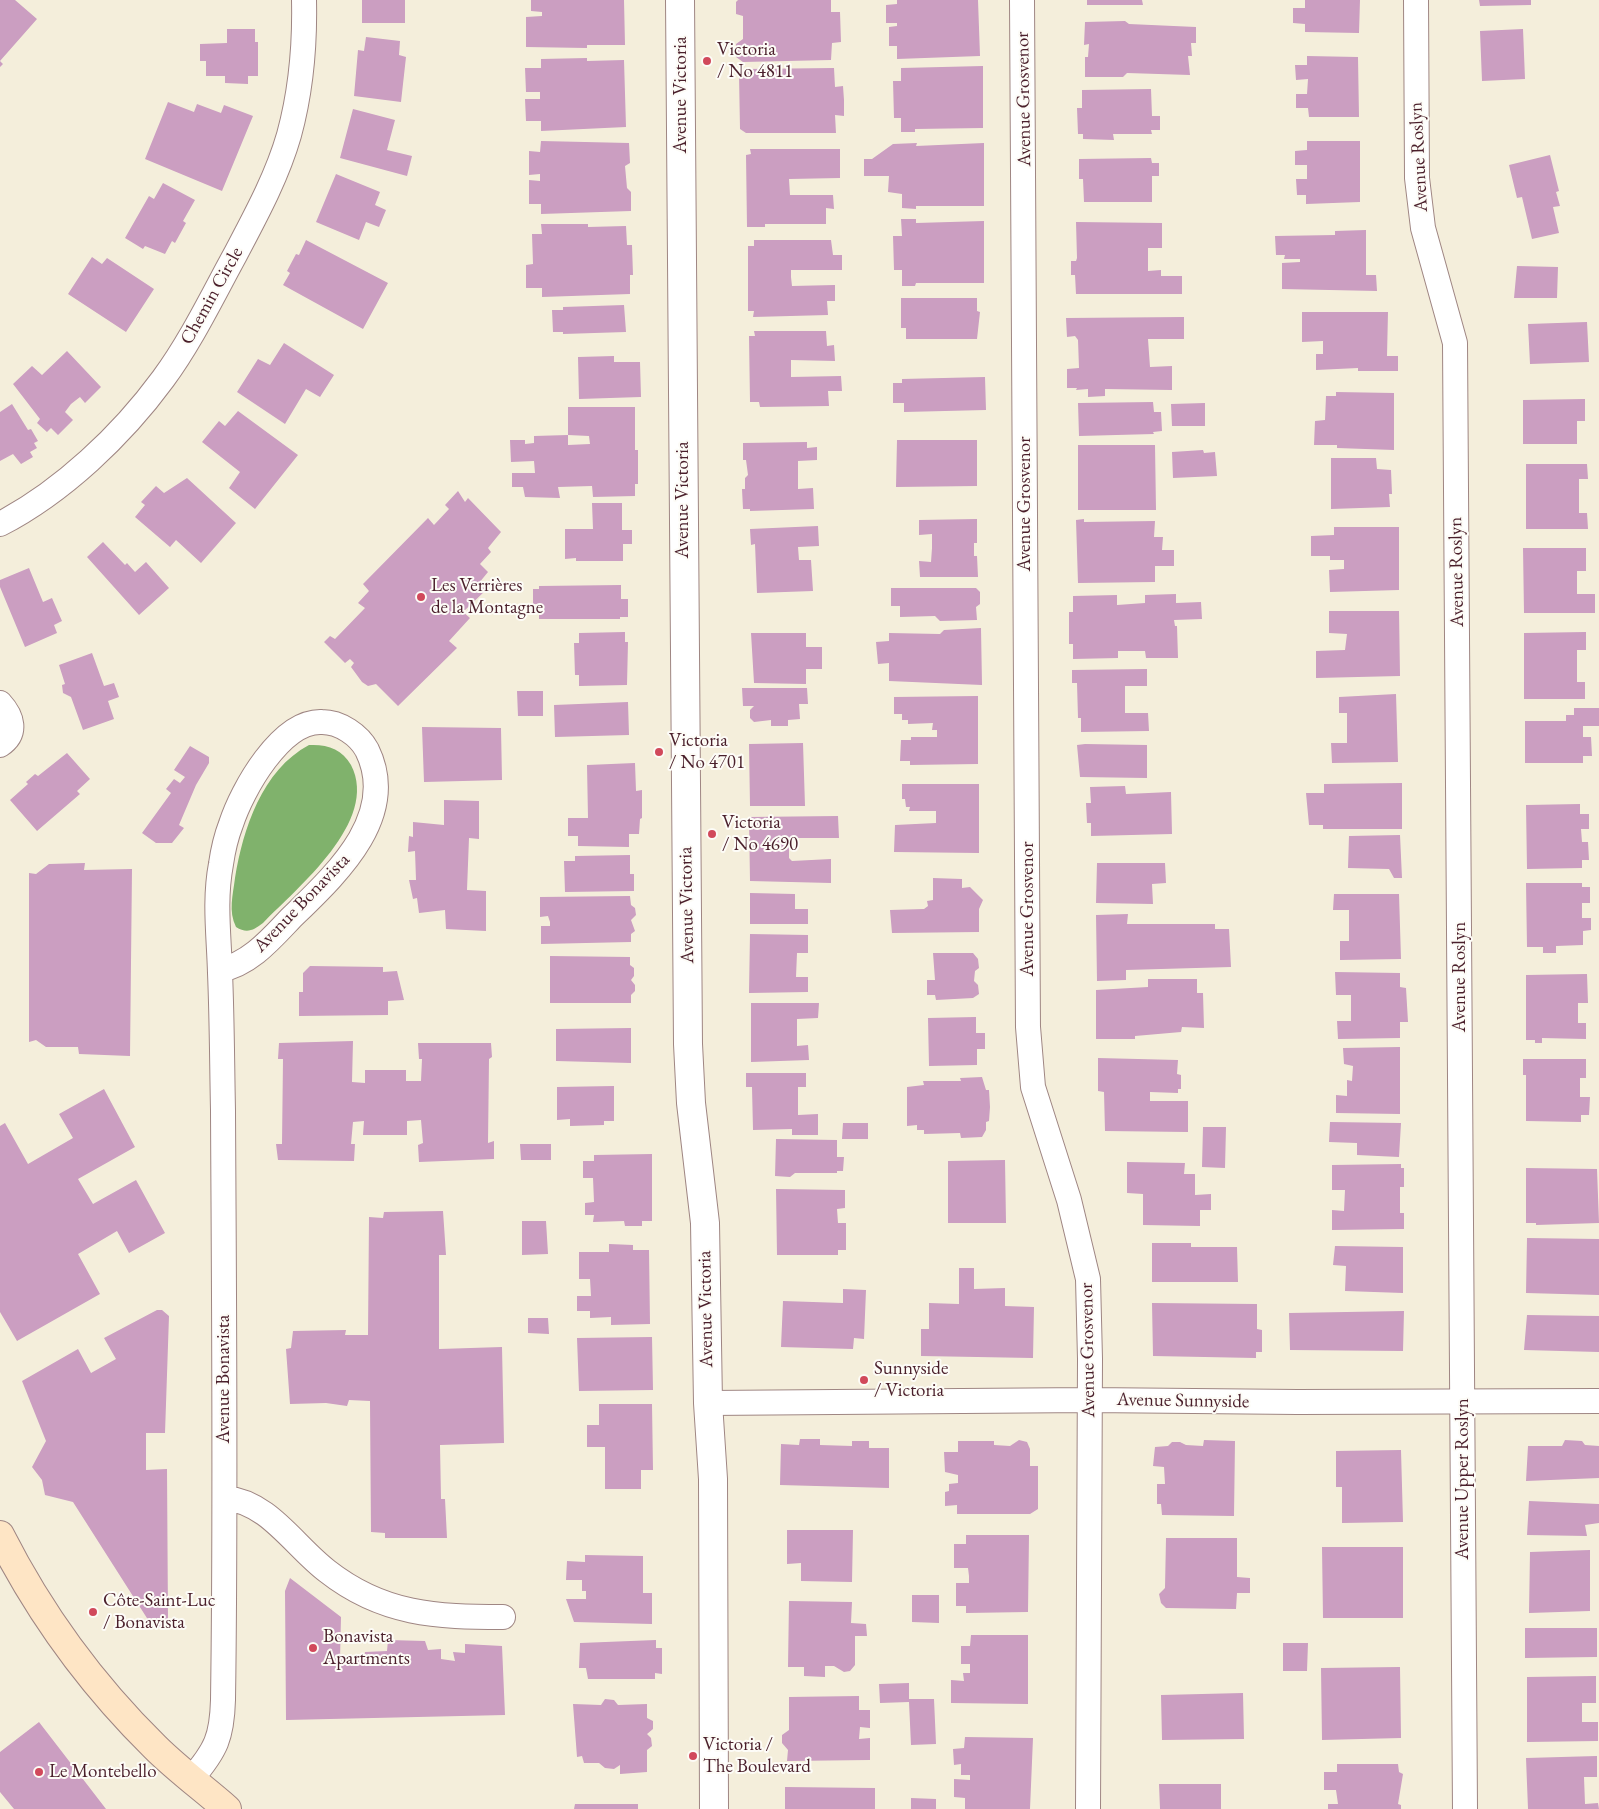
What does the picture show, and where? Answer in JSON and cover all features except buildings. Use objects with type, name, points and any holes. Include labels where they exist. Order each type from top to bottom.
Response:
[{"type":"main road","points":[[0,1535],[33,1596],[88,1672],[156,1748],[227,1809]]},
{"type":"street","name":"Chemin Circle","points":[[0,524],[43,499],[126,423],[163,379],[191,336],[243,240],[282,158],[294,113],[301,71],[304,0]]},
{"type":"street","name":"Avenue Victoria","points":[[680,0],[688,1044],[692,1103],[704,1202],[708,1402],[713,1479],[714,1809]]},
{"type":"street","name":"Avenue Grosvenor","points":[[1022,0],[1030,1059],[1033,1087],[1069,1200],[1088,1279],[1088,1809]]},
{"type":"street","name":"Avenue Roslyn","points":[[1416,0],[1417,178],[1423,228],[1455,344],[1461,1149]]},
{"type":"street","points":[[0,703],[11,717],[12,725],[11,733],[0,745]]},
{"type":"street","name":"Avenue Bonavista","points":[[192,1778],[212,1754],[222,1726],[225,1498],[220,970],[216,919],[217,887],[231,822],[243,796],[264,762],[294,731],[315,722],[332,723],[341,727],[363,744],[374,773],[374,802],[364,834],[334,874],[266,943],[244,961],[220,970]]},
{"type":"street","name":"Avenue Upper Roslyn","points":[[1461,1149],[1465,1809]]},
{"type":"street","name":"Avenue Sunnyside","points":[[708,1402],[1089,1400],[1298,1402],[1599,1401]]},
{"type":"street","points":[[225,1498],[249,1503],[265,1513],[328,1572],[370,1597],[408,1611],[427,1615],[504,1617]]},
{"type":"green space","points":[[309,745],[322,745],[339,751],[351,765],[357,786],[354,808],[345,830],[331,852],[313,872],[257,928],[247,931],[240,929],[236,927],[232,915],[235,878],[243,840],[257,802],[279,769]]},
{"type":"place","name":"Victoria / No 4811","points":[[707,61]]},
{"type":"place","name":"Les Verrières de la Montagne","points":[[421,597]]},
{"type":"place","name":"Victoria / No 4701","points":[[659,752]]},
{"type":"place","name":"Victoria / No 4690","points":[[712,834]]},
{"type":"place","name":"Sunnyside / Victoria","points":[[864,1380]]},
{"type":"place","name":"Côte-Saint-Luc / Bonavista","points":[[93,1612]]},
{"type":"place","name":"Bonavista Apartments","points":[[313,1648]]},
{"type":"place","name":"Victoria / The Boulevard","points":[[693,1756]]},
{"type":"place","name":"Le Montebello","points":[[39,1772]]}]
